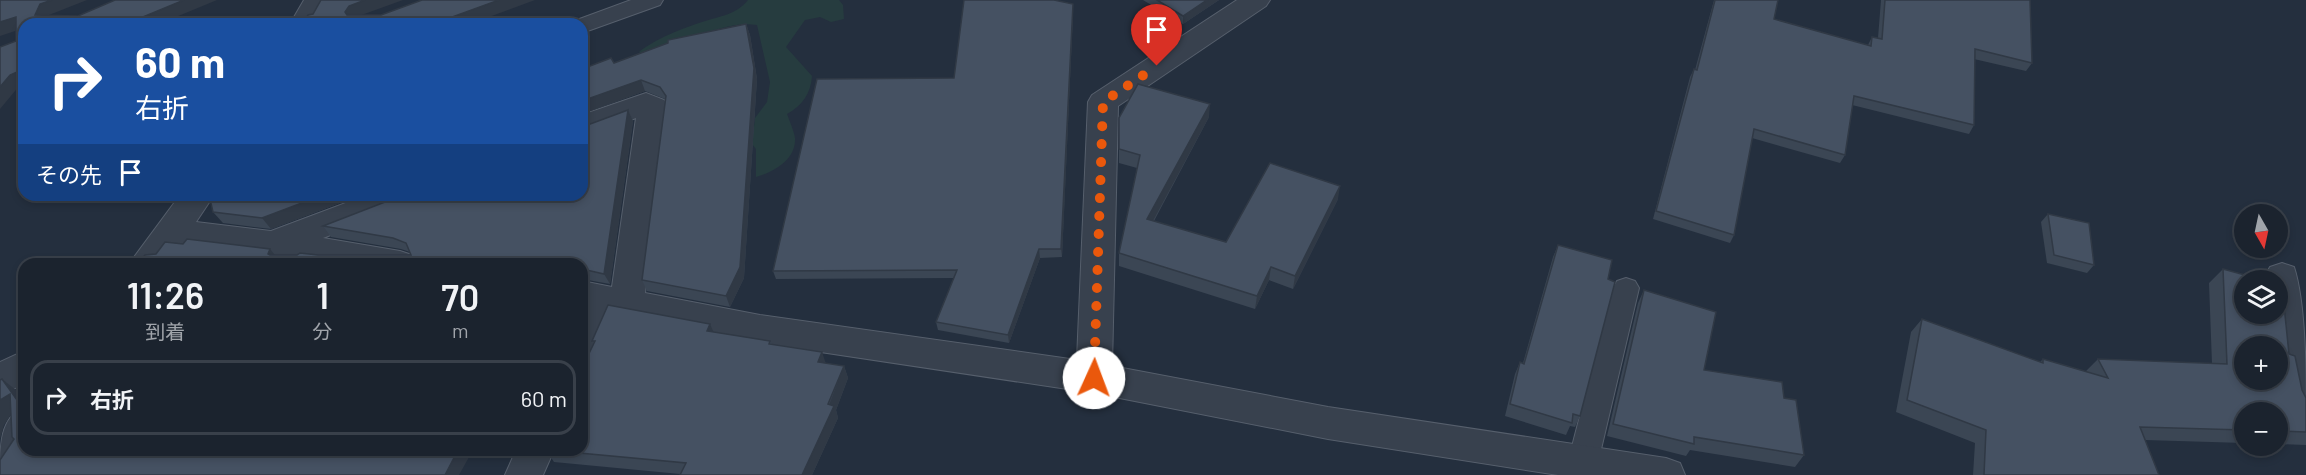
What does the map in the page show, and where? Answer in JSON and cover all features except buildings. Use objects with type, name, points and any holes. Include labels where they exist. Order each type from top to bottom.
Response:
[{"type":"street","points":[[308,18],[318,0]]},
{"type":"street","points":[[1094,378],[1103,102],[1256,0]]},
{"type":"street","points":[[588,125],[646,103],[653,107],[604,299],[588,334]]},
{"type":"street","points":[[151,258],[194,201]]},
{"type":"street","points":[[288,252],[388,201]]},
{"type":"street","points":[[172,232],[288,252],[344,258]]},
{"type":"street","points":[[604,299],[760,329],[1094,378],[1328,423],[1665,475]]},
{"type":"street","points":[[2288,308],[2306,402]]},
{"type":"street","points":[[0,352],[18,358]]},
{"type":"street","points":[[0,380],[18,370]]},
{"type":"street","points":[[0,457],[18,432]]},
{"type":"street","points":[[524,475],[533,456]]},
{"type":"lane","points":[[588,24],[652,0]]},
{"type":"lane","points":[[1583,462],[1626,288]]},
{"type":"green space","points":[[748,0],[839,0],[843,5],[844,19],[831,22],[820,17],[805,20],[786,47],[812,76],[810,88],[805,98],[787,114],[795,138],[792,153],[776,168],[756,177],[756,149],[752,144],[755,118],[767,102],[770,82],[757,25],[743,24],[715,30],[650,62],[639,52],[694,24],[733,12]]},
{"type":"route","points":[[1094,378],[1103,102],[1157,66]]}]
